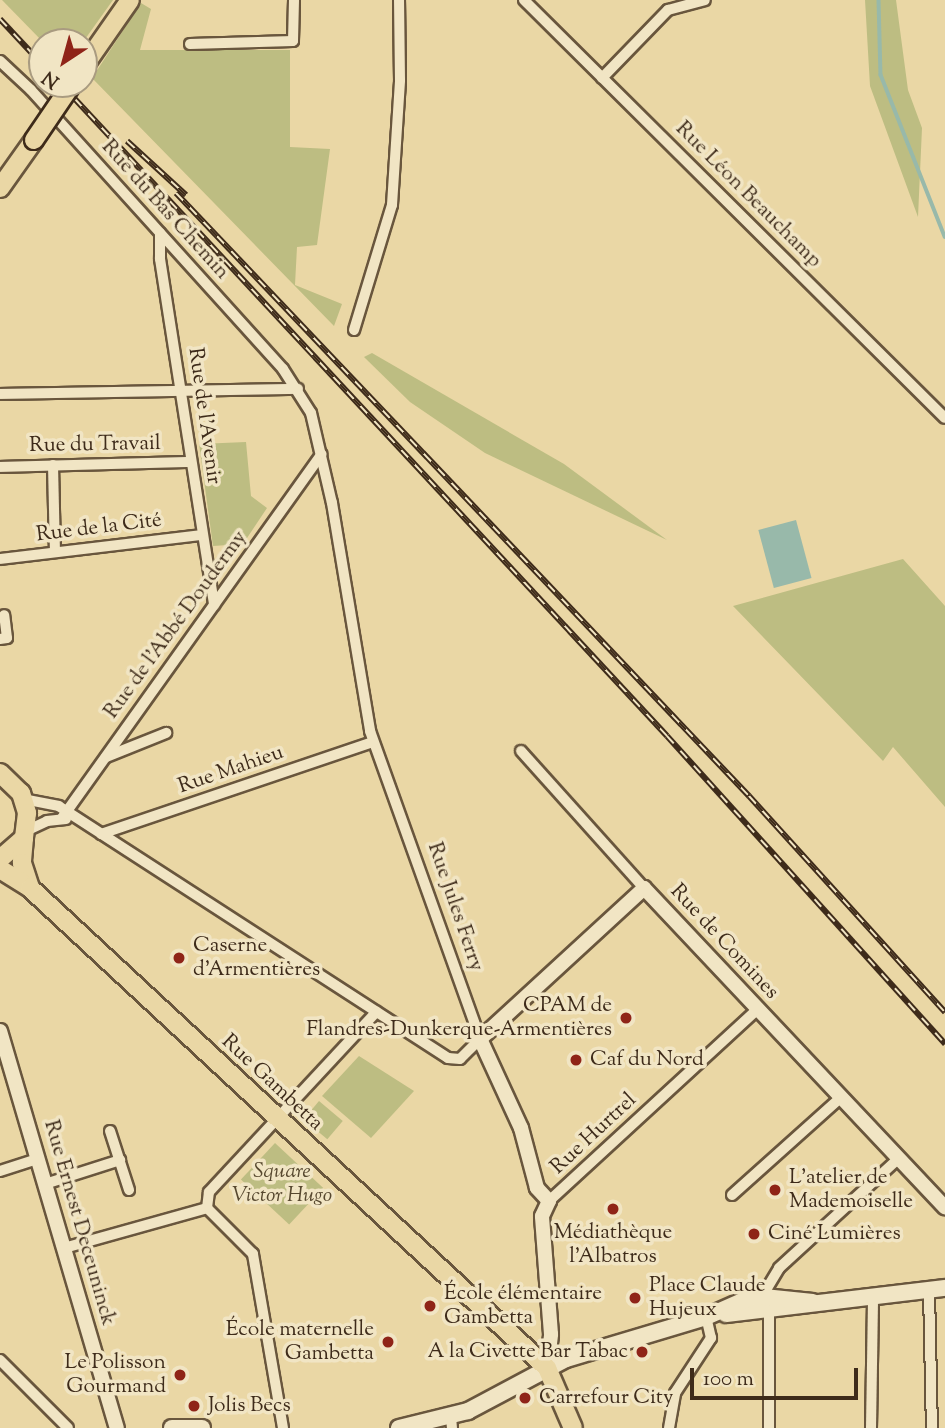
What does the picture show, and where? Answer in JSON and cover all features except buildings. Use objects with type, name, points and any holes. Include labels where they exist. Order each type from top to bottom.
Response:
[{"type":"main road","points":[[98,46],[130,0]]},
{"type":"main road","points":[[0,188],[62,98]]},
{"type":"main road","points":[[0,773],[24,799],[22,863],[30,888]]},
{"type":"main road","points":[[0,859],[25,834]]},
{"type":"main road","name":"Rue Gambetta","points":[[0,869],[30,888],[547,1368]]},
{"type":"main road","points":[[399,1428],[451,1422],[547,1368],[706,1317],[766,1302],[813,1302],[937,1288]]},
{"type":"main road","points":[[547,1368],[573,1428]]},
{"type":"main road","points":[[173,1428],[202,1428]]},
{"type":"street","points":[[190,44],[293,41],[294,0]]},
{"type":"street","points":[[354,330],[392,205],[399,122],[399,0]]},
{"type":"street","name":"Rue Léon Beauchamp","points":[[524,0],[945,418]]},
{"type":"street","points":[[603,78],[668,5],[705,0]]},
{"type":"street","name":"Rue du Bas Chemin","points":[[0,61],[160,233],[298,389]]},
{"type":"street","name":"Rue de l'Avenir","points":[[160,233],[160,259],[214,605]]},
{"type":"street","points":[[0,394],[298,389]]},
{"type":"street","name":"Rue Jules Ferry","points":[[298,389],[316,425],[373,742],[480,1040],[521,1128],[537,1188],[549,1201]]},
{"type":"street","name":"Rue de l'Abbé Doudermy","points":[[64,815],[322,454]]},
{"type":"street","name":"Rue du Travail","points":[[0,467],[191,462]]},
{"type":"street","points":[[53,466],[55,552]]},
{"type":"street","name":"Rue de la Cité","points":[[0,559],[202,535]]},
{"type":"street","points":[[0,639],[7,638],[4,615]]},
{"type":"street","points":[[106,757],[166,733]]},
{"type":"street","name":"Rue Mahieu","points":[[101,834],[373,742]]},
{"type":"street","name":"Rue de Comines","points":[[521,751],[645,888],[945,1208]]},
{"type":"street","points":[[24,799],[81,821],[448,1058],[458,1060],[645,888]]},
{"type":"street","points":[[25,834],[64,815]]},
{"type":"street","name":"Rue Hurtrel","points":[[549,1201],[758,1009]]},
{"type":"street","points":[[207,1208],[211,1189],[376,1012]]},
{"type":"street","name":"Rue Ernest Deceuninck","points":[[0,1031],[117,1428]]},
{"type":"street","points":[[732,1195],[840,1098]]},
{"type":"street","points":[[110,1131],[129,1190]]},
{"type":"street","points":[[769,1428],[766,1302],[779,1268],[900,1158]]},
{"type":"street","points":[[0,1171],[38,1159]]},
{"type":"street","points":[[45,1184],[120,1160]]},
{"type":"street","points":[[547,1368],[551,1334],[542,1216],[549,1201]]},
{"type":"street","points":[[64,1248],[207,1208]]},
{"type":"street","points":[[207,1208],[249,1247],[259,1280],[283,1428]]},
{"type":"street","points":[[932,1428],[937,1288]]},
{"type":"street","points":[[871,1428],[873,1295]]},
{"type":"street","points":[[669,1428],[674,1393],[711,1338],[706,1317]]},
{"type":"street","points":[[0,1360],[68,1428]]},
{"type":"street","points":[[659,1428],[670,1412]]},
{"type":"green space","points":[[2,0],[113,0],[93,28],[29,28]]},
{"type":"green space","points":[[865,0],[896,0],[908,90],[922,128],[918,217],[870,86]]},
{"type":"green space","points":[[141,3],[151,9],[140,50],[290,50],[290,147],[330,149],[317,245],[297,247],[295,285],[342,304],[334,326],[98,84],[98,69]]},
{"type":"green space","points":[[372,353],[564,464],[667,540],[485,453],[410,402],[364,357]]},
{"type":"green space","points":[[246,442],[251,496],[267,508],[243,544],[213,546],[199,444]]},
{"type":"green space","points":[[903,559],[945,606],[945,807],[893,747],[883,761],[733,606]]},
{"type":"green space","points":[[359,1056],[414,1091],[371,1138],[322,1096]]},
{"type":"green space","points":[[319,1101],[343,1121],[327,1139],[304,1119]]},
{"type":"green space","name":"Square Victor Hugo","points":[[275,1143],[323,1188],[289,1225],[241,1180]]},
{"type":"shaded area","points":[[796,520],[812,578],[774,588],[758,530]]},
{"type":"waterway","points":[[879,0],[881,75],[945,237]]},
{"type":"railway","points":[[0,19],[28,49]]},
{"type":"railway","points":[[74,98],[667,736],[945,1044]]},
{"type":"railway","points":[[127,141],[186,195]]},
{"type":"railway","points":[[176,193],[749,796],[945,1012]]},
{"type":"place","name":"Caserne d'Armentières","points":[[179,958]]},
{"type":"place","name":"CPAM de Flandres-Dunkerque-Armentières","points":[[626,1018]]},
{"type":"place","name":"Caf du Nord","points":[[576,1060]]},
{"type":"place","name":"L'atelier de Mademoiselle","points":[[775,1190]]},
{"type":"place","name":"Médiathèque l'Albatros","points":[[613,1209]]},
{"type":"place","name":"Ciné Lumières","points":[[754,1234]]},
{"type":"place","name":"Place Claude Hujeux","points":[[635,1298]]},
{"type":"place","name":"École élémentaire Gambetta","points":[[430,1306]]},
{"type":"place","name":"École maternelle Gambetta","points":[[388,1342]]},
{"type":"place","name":"A la Civette Bar Tabac","points":[[642,1352]]},
{"type":"place","name":"Le Polisson Gourmand","points":[[180,1375]]},
{"type":"place","name":"Carrefour City","points":[[525,1398]]},
{"type":"place","name":"Jolis Becs","points":[[194,1406]]}]
